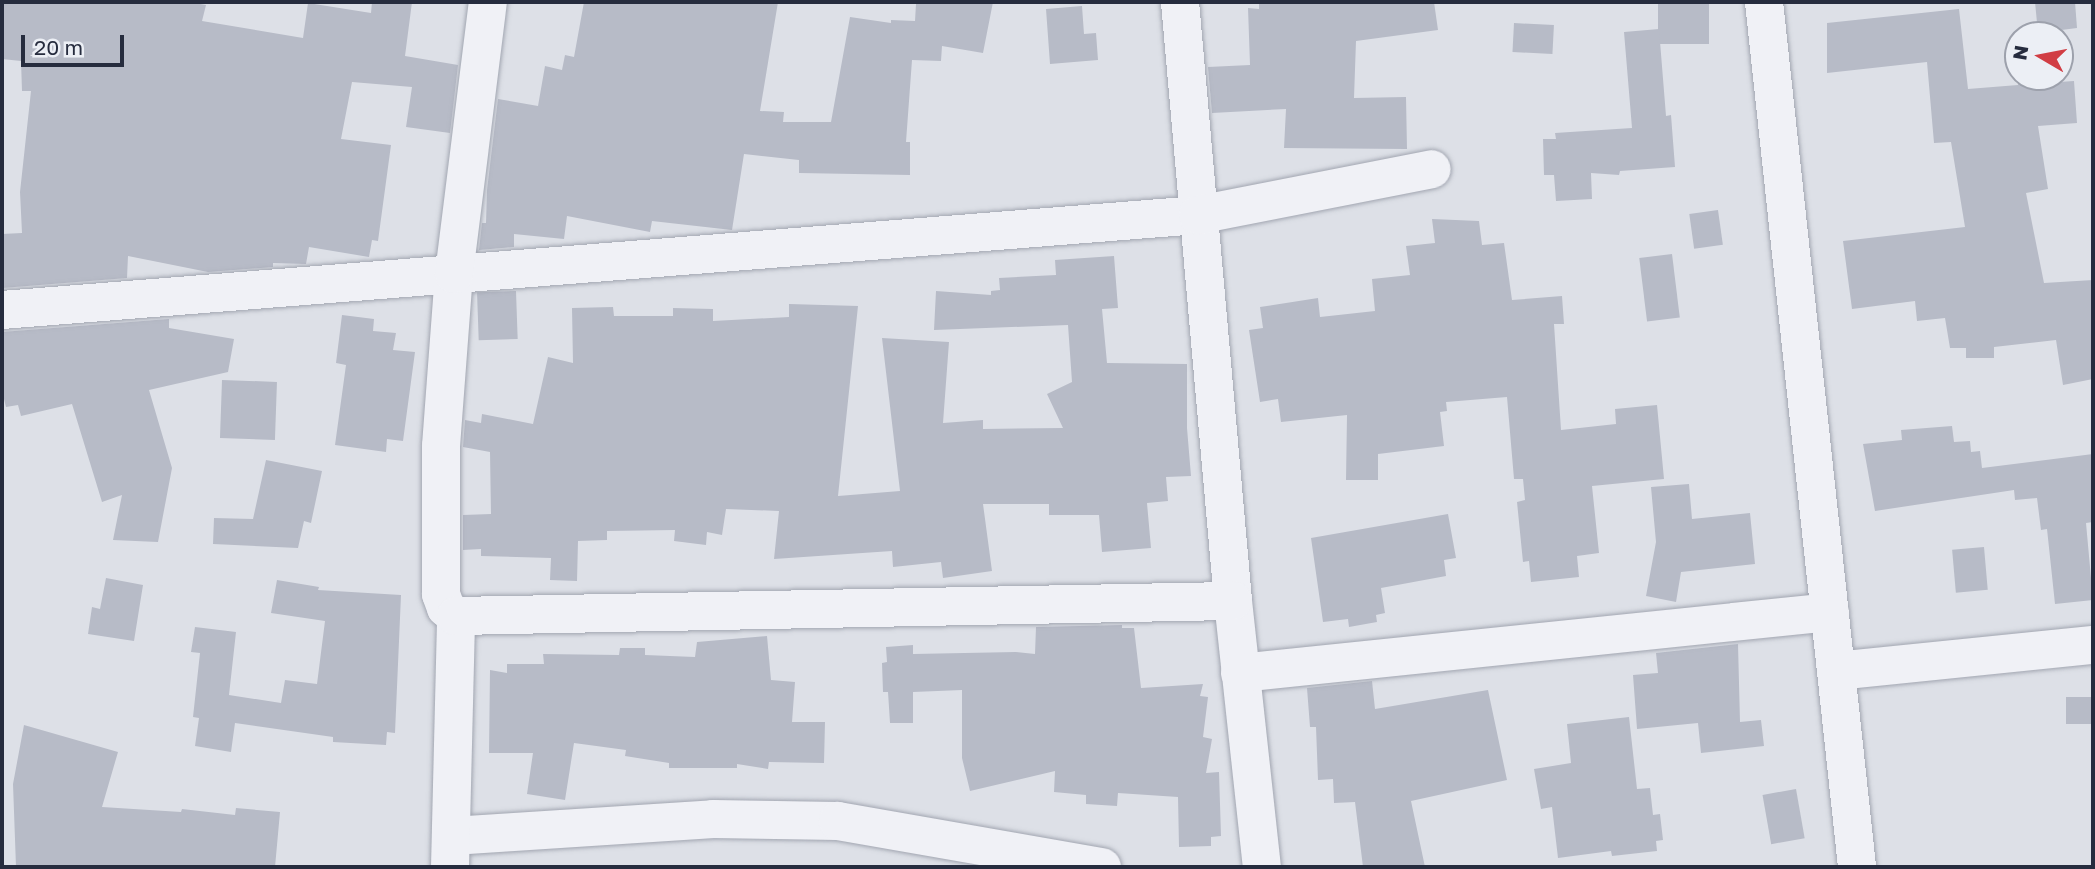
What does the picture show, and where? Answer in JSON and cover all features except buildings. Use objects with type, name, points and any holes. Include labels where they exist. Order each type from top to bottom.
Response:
[{"type":"street","points":[[488,2],[454,274],[441,446],[441,594],[446,608],[456,616],[1233,601]]},
{"type":"street","points":[[1180,2],[1233,601],[1262,867]]},
{"type":"street","points":[[1764,2],[1857,867]]},
{"type":"street","points":[[2,310],[1198,215],[1432,169]]},
{"type":"street","points":[[1240,673],[1830,612]]},
{"type":"street","points":[[456,616],[451,852],[713,819],[838,821],[1102,867]]},
{"type":"street","points":[[1836,671],[2093,645]]}]
